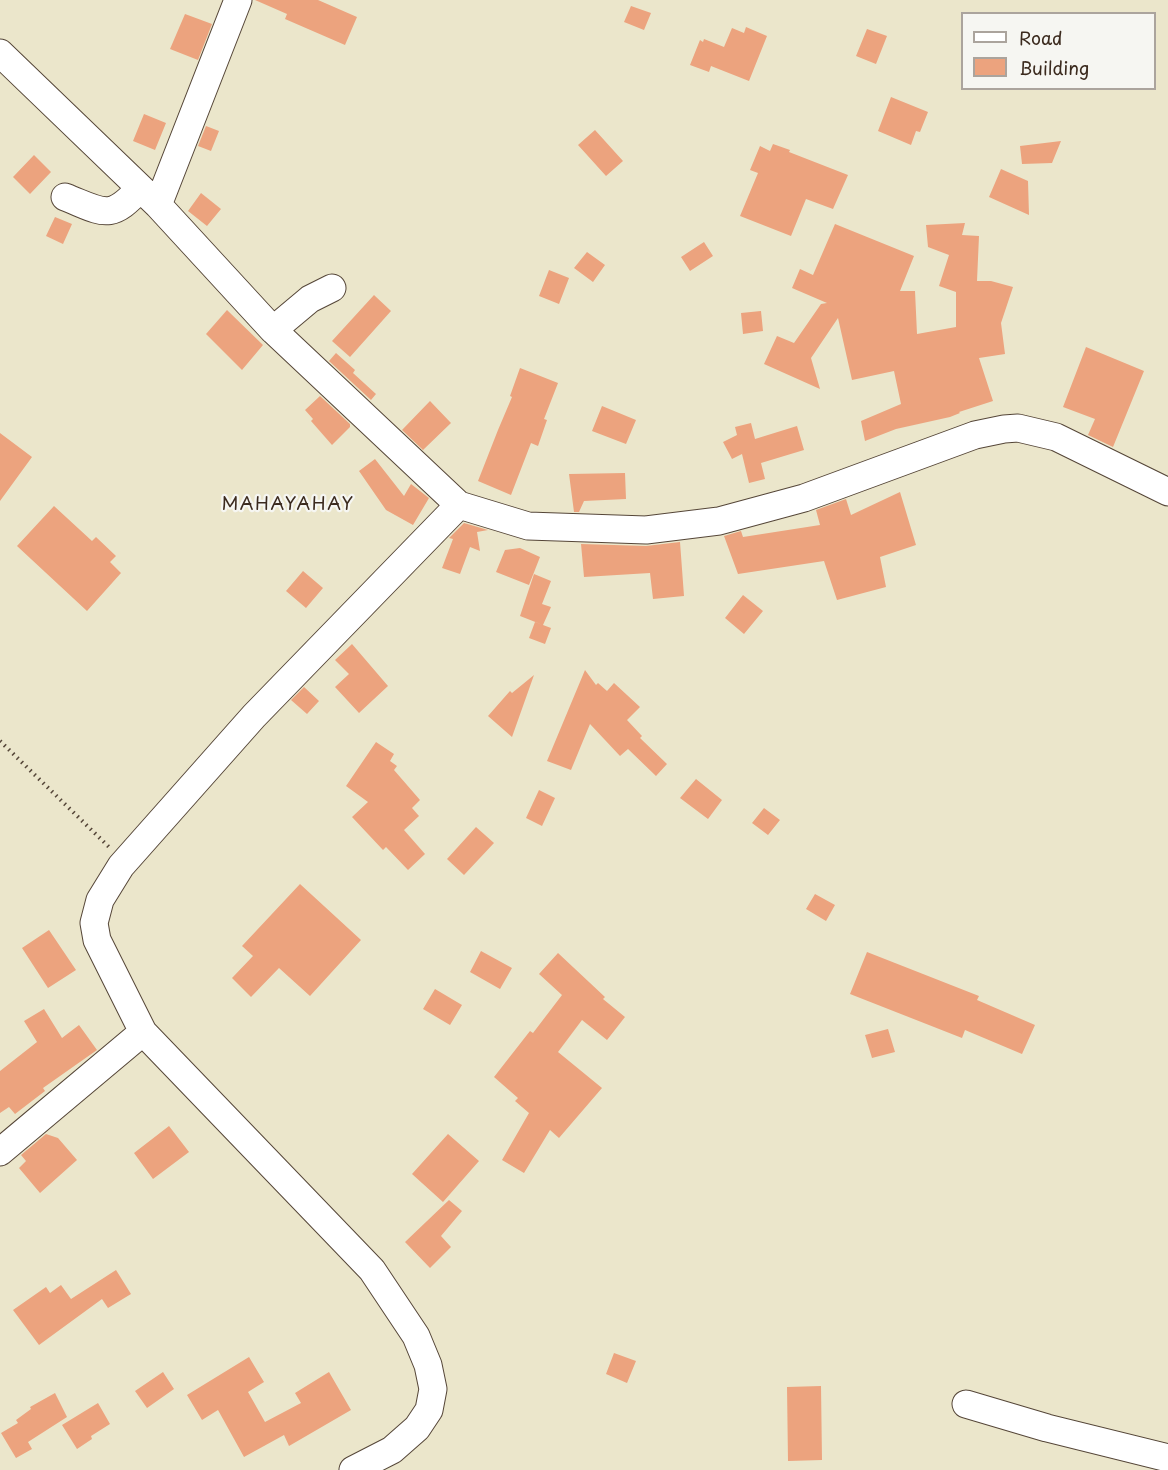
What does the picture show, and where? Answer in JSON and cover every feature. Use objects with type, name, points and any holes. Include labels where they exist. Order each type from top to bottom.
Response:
[{"type":"street","points":[[149,197],[238,0]]},
{"type":"street","points":[[0,53],[149,197],[273,330],[459,505],[528,526],[646,530],[719,521],[804,498],[975,435],[1018,428],[1056,437],[1168,492]]},
{"type":"street","points":[[66,197],[109,212],[117,210],[128,202],[149,197]]},
{"type":"street","points":[[273,330],[310,299],[332,288]]},
{"type":"street","points":[[353,1470],[392,1450],[417,1428],[429,1410],[433,1389],[428,1365],[416,1336],[372,1270],[143,1032],[97,940],[94,923],[100,900],[121,866],[254,716],[459,505]]},
{"type":"street","points":[[0,1152],[143,1032]]},
{"type":"street","points":[[966,1404],[1047,1428],[1168,1458]]},
{"type":"path","points":[[0,741],[115,853],[121,866]]},
{"type":"building","points":[[255,0],[318,0],[357,17],[345,45],[285,19],[287,14]]},
{"type":"building","points":[[631,6],[651,13],[644,30],[624,22]]},
{"type":"building","points":[[185,14],[212,24],[198,60],[170,49]]},
{"type":"building","points":[[746,27],[767,36],[749,81],[711,66],[709,72],[690,65],[700,40],[703,42],[704,39],[724,47],[732,28],[744,33]]},
{"type":"building","points":[[867,29],[887,36],[876,64],[856,56]]},
{"type":"building","points":[[891,97],[928,112],[920,132],[916,131],[911,145],[878,131]]},
{"type":"building","points":[[144,114],[166,123],[155,150],[133,141]]},
{"type":"building","points":[[206,126],[219,131],[211,151],[198,146]]},
{"type":"building","points":[[595,130],[623,161],[606,176],[578,145]]},
{"type":"building","points":[[1061,141],[1052,163],[1022,164],[1020,146]]},
{"type":"building","points":[[773,144],[848,175],[833,209],[806,199],[791,236],[740,216],[758,173],[750,170],[760,146],[770,151]]},
{"type":"building","points":[[34,155],[51,172],[30,194],[13,177]]},
{"type":"building","points":[[1001,169],[1028,181],[1029,215],[989,197]]},
{"type":"building","points":[[201,193],[221,209],[207,226],[188,211]]},
{"type":"building","points":[[55,217],[72,224],[63,244],[46,236]]},
{"type":"building","points":[[965,223],[962,235],[979,236],[977,281],[991,281],[1013,287],[1001,323],[1005,354],[979,358],[993,401],[950,417],[896,429],[865,441],[861,421],[901,404],[894,371],[852,380],[838,318],[811,358],[820,389],[764,364],[777,336],[794,343],[821,304],[827,303],[792,288],[800,269],[813,275],[835,224],[914,256],[900,291],[915,291],[917,334],[956,327],[956,292],[939,286],[949,255],[928,247],[926,225]]},
{"type":"building","points":[[704,242],[713,256],[690,271],[681,257]]},
{"type":"building","points":[[587,252],[605,265],[593,282],[574,268]]},
{"type":"building","points":[[549,270],[569,278],[559,304],[539,296]]},
{"type":"building","points":[[374,295],[391,311],[350,357],[332,341]]},
{"type":"building","points":[[227,310],[263,345],[242,370],[206,334]]},
{"type":"building","points":[[761,311],[763,331],[743,334],[741,313]]},
{"type":"building","points":[[1086,347],[1144,371],[1113,447],[1088,435],[1095,419],[1063,407]]},
{"type":"building","points":[[336,353],[376,394],[371,400],[329,361]]},
{"type":"building","points":[[520,368],[558,383],[544,419],[547,420],[538,446],[531,443],[511,495],[478,481],[512,397],[510,396]]},
{"type":"building","points":[[320,396],[350,424],[350,427],[332,445],[311,421],[313,419],[305,410]]},
{"type":"building","points":[[430,401],[451,423],[423,450],[402,430]]},
{"type":"building","points":[[602,406],[636,420],[626,444],[592,431]]},
{"type":"building","points":[[751,423],[755,439],[797,426],[804,450],[761,463],[765,479],[749,483],[742,454],[732,459],[723,442],[737,435],[735,427]]},
{"type":"building","points":[[0,433],[32,457],[0,501]]},
{"type":"building","points":[[375,459],[404,496],[411,484],[429,498],[413,525],[386,510],[359,471]]},
{"type":"building","points":[[625,473],[626,499],[584,501],[579,512],[574,512],[569,474]]},
{"type":"building","points":[[900,492],[916,545],[880,557],[886,587],[837,600],[824,561],[738,574],[724,536],[741,531],[743,537],[820,525],[816,510],[846,499],[851,515]]},
{"type":"building","points":[[54,506],[92,541],[96,537],[116,556],[110,562],[121,573],[87,611],[17,546]]},
{"type":"building","points":[[464,523],[488,530],[477,532],[480,551],[470,547],[460,574],[442,568],[453,539],[449,538]]},
{"type":"building","points":[[680,542],[684,596],[653,599],[650,573],[584,577],[581,544],[646,546]]},
{"type":"building","points":[[520,548],[540,557],[529,585],[496,572],[505,550]]},
{"type":"building","points":[[303,571],[323,588],[306,608],[286,591]]},
{"type":"building","points":[[534,574],[551,581],[542,604],[551,607],[543,625],[520,616]]},
{"type":"building","points":[[743,595],[763,611],[744,634],[725,618]]},
{"type":"building","points":[[535,622],[551,628],[545,644],[529,638]]},
{"type":"building","points":[[352,644],[388,686],[359,713],[335,687],[349,674],[335,660]]},
{"type":"building","points":[[585,670],[596,685],[598,683],[607,691],[614,683],[640,707],[627,720],[642,736],[640,738],[667,764],[656,776],[628,749],[620,756],[590,724],[571,770],[547,761]]},
{"type":"building","points":[[534,675],[512,737],[488,716],[510,691],[512,693]]},
{"type":"building","points":[[304,687],[319,701],[307,714],[291,700]]},
{"type":"building","points":[[376,742],[394,754],[390,761],[397,766],[394,770],[420,800],[412,808],[419,816],[404,830],[425,854],[408,870],[386,847],[383,850],[352,817],[368,802],[346,786]]},
{"type":"building","points":[[696,779],[722,800],[708,819],[680,798]]},
{"type":"building","points":[[539,790],[555,798],[542,826],[526,818]]},
{"type":"building","points":[[764,808],[780,820],[768,835],[752,823]]},
{"type":"building","points":[[476,827],[494,843],[464,875],[447,859]]},
{"type":"building","points":[[300,884],[361,940],[310,996],[279,968],[251,997],[232,978],[253,956],[242,946]]},
{"type":"building","points":[[815,894],[835,905],[826,921],[806,909]]},
{"type":"building","points":[[49,930],[76,970],[48,988],[22,948]]},
{"type":"building","points":[[481,951],[512,968],[500,989],[470,972]]},
{"type":"building","points":[[867,952],[979,996],[977,1000],[1035,1025],[1022,1054],[965,1030],[962,1038],[850,994]]},
{"type":"building","points":[[558,953],[605,997],[603,999],[625,1017],[607,1040],[582,1020],[558,1052],[602,1088],[559,1138],[550,1130],[524,1173],[502,1160],[529,1113],[515,1101],[518,1098],[494,1077],[530,1031],[533,1033],[562,995],[539,974]]},
{"type":"building","points":[[435,989],[462,1005],[450,1025],[423,1009]]},
{"type":"building","points":[[44,1009],[62,1038],[79,1025],[97,1050],[43,1088],[45,1091],[15,1114],[9,1107],[0,1113],[0,1071],[37,1042],[24,1021]]},
{"type":"building","points":[[888,1029],[895,1052],[872,1058],[865,1035]]},
{"type":"building","points":[[169,1126],[189,1152],[153,1179],[134,1153]]},
{"type":"building","points":[[46,1134],[58,1138],[77,1160],[40,1193],[19,1168],[26,1161],[21,1155]]},
{"type":"building","points":[[448,1134],[479,1161],[443,1202],[412,1174]]},
{"type":"building","points":[[449,1200],[462,1211],[441,1236],[451,1247],[430,1268],[405,1242]]},
{"type":"building","points":[[116,1270],[131,1294],[108,1308],[102,1299],[39,1345],[13,1310],[46,1287],[50,1293],[61,1285],[71,1299]]},
{"type":"building","points":[[614,1353],[636,1361],[627,1383],[606,1374]]},
{"type":"building","points":[[249,1357],[264,1382],[248,1392],[265,1422],[301,1403],[295,1393],[329,1372],[351,1410],[289,1446],[284,1435],[244,1457],[218,1410],[202,1420],[187,1395]]},
{"type":"building","points":[[163,1372],[174,1389],[147,1408],[135,1391]]},
{"type":"building","points":[[821,1386],[822,1460],[788,1461],[787,1387]]},
{"type":"building","points":[[55,1393],[67,1417],[28,1442],[32,1449],[16,1458],[1,1433],[18,1423],[16,1420],[31,1409],[30,1407]]},
{"type":"building","points":[[98,1403],[110,1424],[91,1436],[92,1439],[77,1449],[62,1425]]},
{"type":"district","name":"MAHAYAHAY","points":[[288,505]]}]
